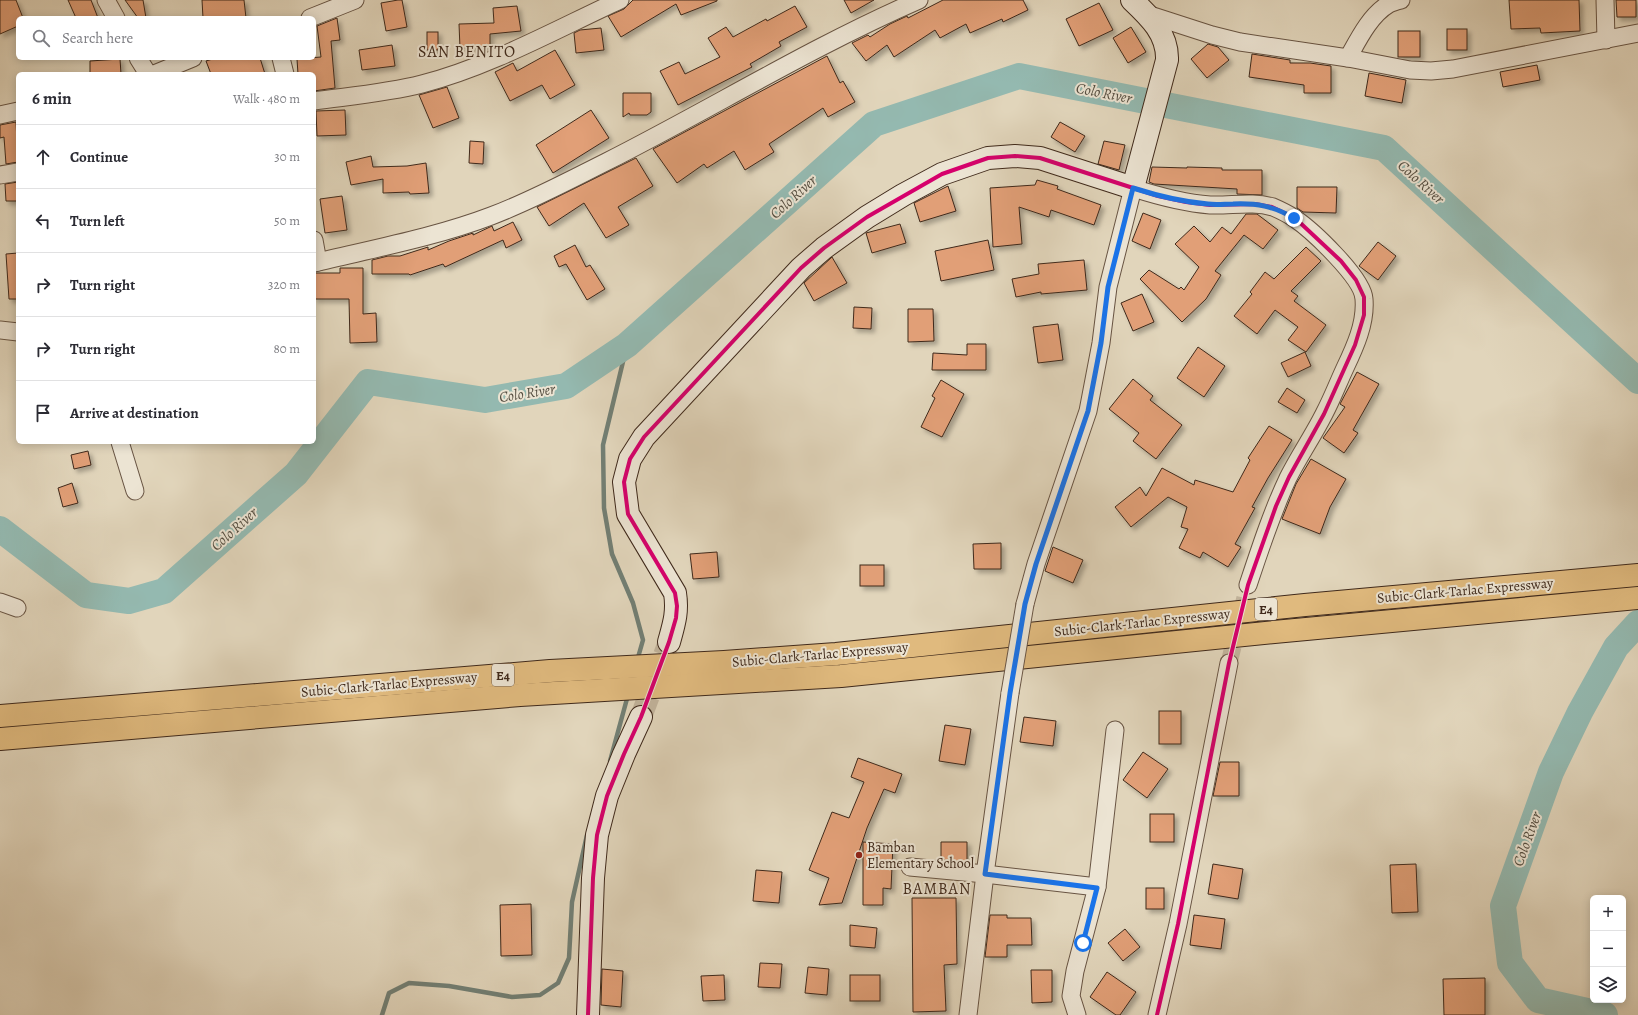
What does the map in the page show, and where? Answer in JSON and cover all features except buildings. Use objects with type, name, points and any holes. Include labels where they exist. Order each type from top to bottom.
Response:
[{"type":"highway","name":"Subic-Clark-Tarlac Expressway","points":[[0,716],[550,671],[724,662],[836,654],[1312,604],[1638,575]]},
{"type":"highway","name":"Subic-Clark-Tarlac Expressway","points":[[0,739],[520,695],[841,676],[1638,598]]},
{"type":"street","points":[[106,0],[115,16]]},
{"type":"street","points":[[315,16],[355,0]]},
{"type":"street","points":[[316,101],[422,84],[503,55],[620,0]]},
{"type":"street","points":[[316,263],[448,230],[491,216],[544,193],[640,145],[859,27],[920,0]]},
{"type":"street","points":[[1348,58],[1367,27],[1377,15],[1388,4],[1401,0]]},
{"type":"street","points":[[1605,0],[1606,40]]},
{"type":"street","points":[[1140,7],[1212,35],[1240,42],[1348,58],[1410,70],[1431,71],[1453,69],[1638,33]]},
{"type":"street","points":[[968,1015],[985,874],[1010,693],[1025,604],[1036,564],[1088,411],[1101,343],[1108,287],[1167,60],[1167,49],[1164,39],[1140,7]]},
{"type":"street","points":[[139,60],[147,72]]},
{"type":"street","points":[[159,72],[187,60]]},
{"type":"street","points":[[282,60],[285,72]]},
{"type":"street","points":[[0,115],[16,111]]},
{"type":"street","points":[[669,642],[676,618],[677,606],[675,593],[628,514],[624,482],[630,459],[644,437],[801,268],[824,248],[866,217],[903,195],[942,174],[988,158],[1014,156],[1040,158],[1158,196],[1186,202],[1210,205],[1255,204],[1272,207],[1294,218],[1341,261],[1356,280],[1364,297],[1364,315],[1355,345],[1324,414],[1289,477],[1276,506],[1248,585]]},
{"type":"street","points":[[0,176],[16,172]]},
{"type":"street","points":[[0,330],[16,332]]},
{"type":"street","points":[[121,444],[135,491]]},
{"type":"street","points":[[0,602],[17,608]]},
{"type":"street","points":[[1157,1015],[1182,901],[1229,663]]},
{"type":"street","points":[[588,1015],[593,878],[598,835],[607,796],[641,717]]},
{"type":"street","points":[[1077,1015],[1071,996],[1075,971],[1097,888],[1116,730]]},
{"type":"street","points":[[910,867],[985,874],[1097,888]]},
{"type":"waterway","name":"Colo River","points":[[0,529],[86,595],[129,601],[164,591],[296,474],[368,382],[485,400],[566,386],[627,345],[874,124],[1019,76],[1384,148],[1638,381]]},
{"type":"waterway","points":[[627,345],[603,445],[604,508],[612,554],[633,603],[643,640],[637,661]]},
{"type":"waterway","name":"Colo River","points":[[1605,1015],[1538,1000],[1510,963],[1503,906],[1551,772],[1580,712],[1616,647],[1638,623]]},
{"type":"waterway","points":[[610,761],[628,695]]},
{"type":"waterway","points":[[382,1015],[389,993],[409,983],[449,986],[512,997],[540,995],[558,983],[569,958],[572,902],[587,835]]},
{"type":"tunnel","points":[[1229,663],[1248,585]]},
{"type":"tunnel","points":[[641,717],[669,642]]},
{"type":"cycle path","points":[[588,1015],[593,878],[597,835],[607,796],[641,717],[669,642],[676,618],[677,606],[675,593],[628,514],[624,482],[630,459],[644,437],[801,268],[824,248],[867,217],[942,174],[988,158],[1015,156],[1040,158],[1158,196],[1186,202],[1210,205],[1255,204],[1272,207],[1295,218],[1341,261],[1356,280],[1364,297],[1364,315],[1355,345],[1324,414],[1289,477],[1276,506],[1248,585],[1229,663],[1178,924],[1157,1015]]},
{"type":"place","name":"Bamban Elementary School","points":[[859,855]]},
{"type":"district","name":"SAN BENITO","points":[[467,51]]},
{"type":"district","name":"BAMBAN","points":[[937,888]]},
{"type":"route","points":[[1083,943],[1097,888],[985,874],[1010,693],[1025,604],[1036,564],[1077,448],[1088,411],[1101,343],[1103,315],[1108,287],[1133,188],[1158,196],[1186,202],[1210,205],[1255,204],[1272,207],[1294,218]]}]
